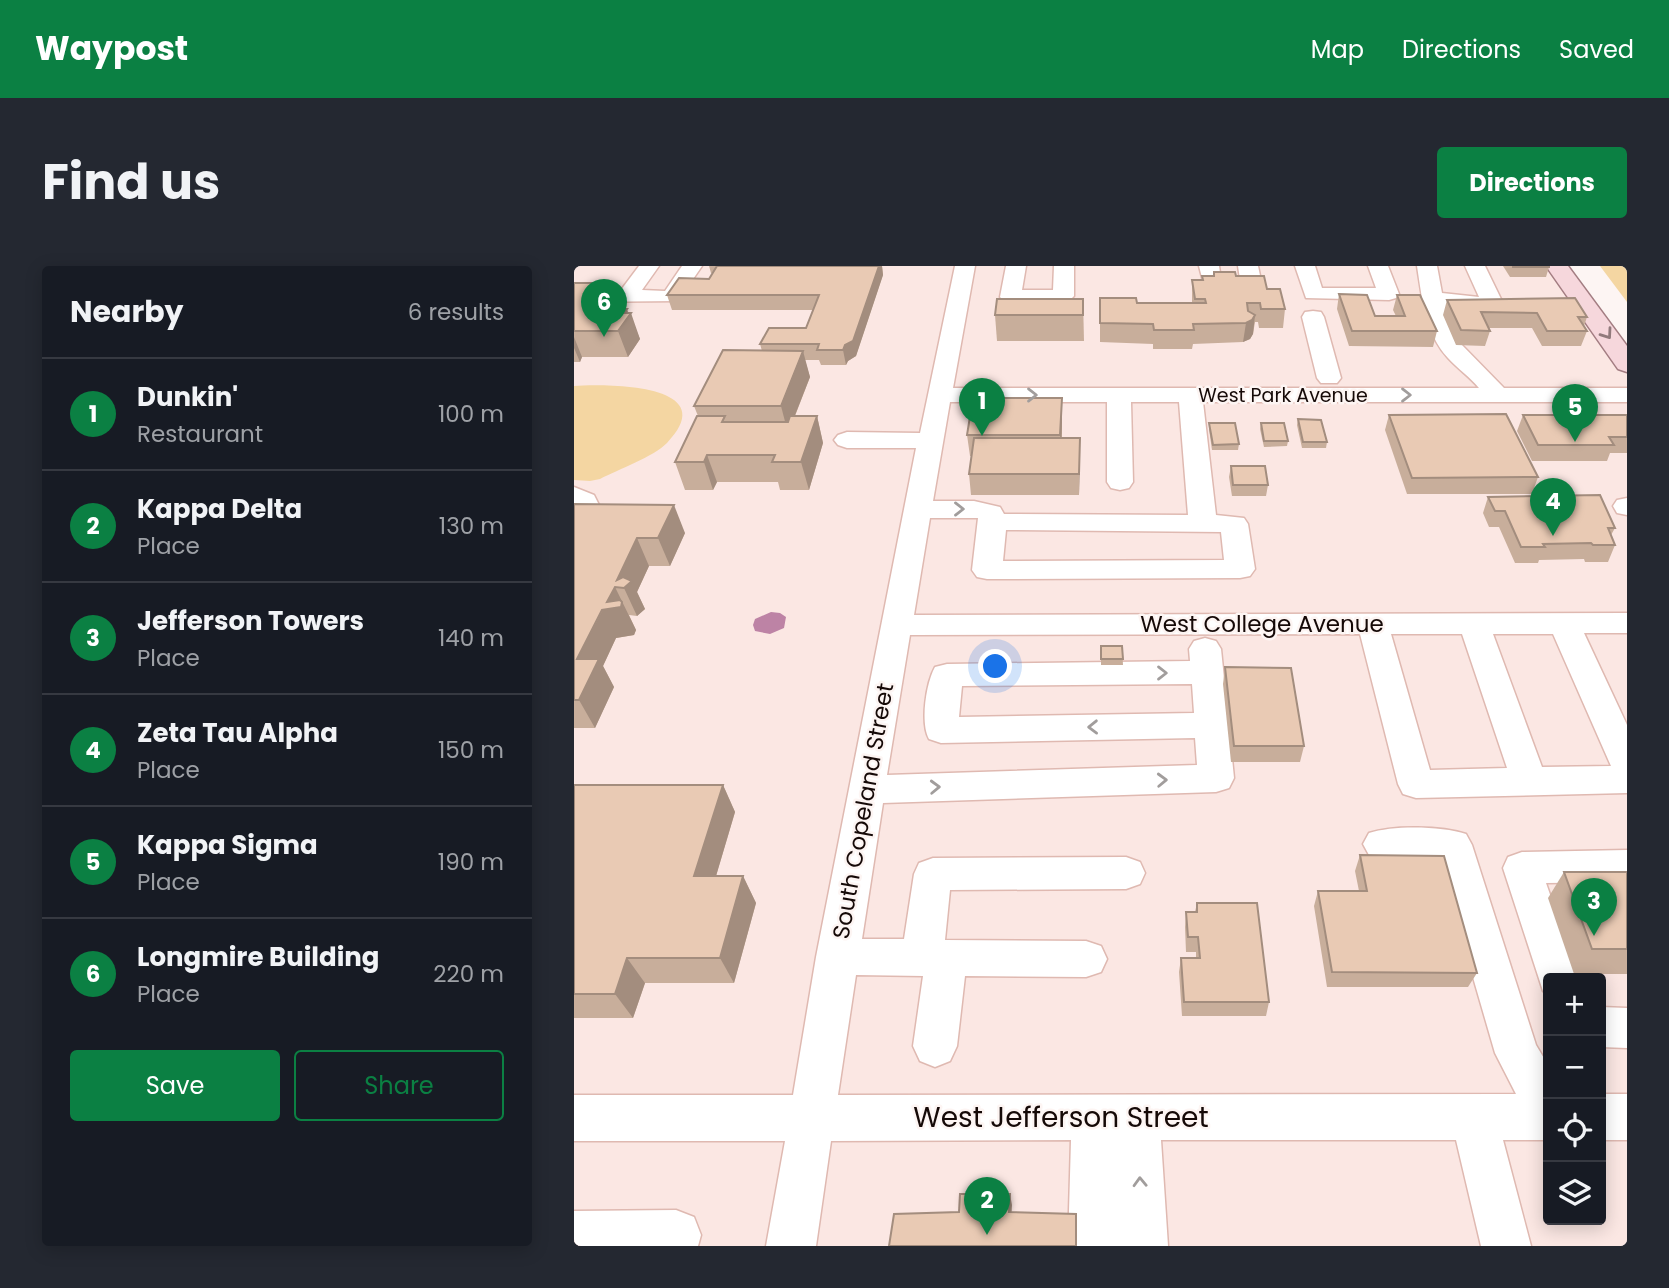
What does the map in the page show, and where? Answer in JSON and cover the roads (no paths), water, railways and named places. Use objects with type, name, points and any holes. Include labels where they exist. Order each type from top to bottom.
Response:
[{"type":"main road","points":[[1557,266],[1627,363]]},
{"type":"main road","points":[[1582,266],[1627,328]]},
{"type":"street","points":[[626,297],[649,266]]},
{"type":"street","points":[[574,296],[671,297],[692,266]]},
{"type":"street","name":"South Copeland Street","points":[[791,1246],[837,957],[930,441],[965,266]]},
{"type":"street","points":[[1016,266],[1012,297],[1063,296],[1065,266]]},
{"type":"street","points":[[1209,266],[1212,285],[1252,285],[1248,266]]},
{"type":"street","points":[[1305,266],[1313,294],[1389,294],[1378,266]]},
{"type":"street","points":[[1427,266],[1439,322],[1450,345],[1491,386]]},
{"type":"street","points":[[1475,266],[1493,305]]},
{"type":"street","points":[[1433,298],[1517,306]]},
{"type":"street","points":[[1559,306],[1587,307]]},
{"type":"street","points":[[1313,317],[1329,378]]},
{"type":"street","name":"West Park Avenue","points":[[941,386],[1064,386],[1329,378],[1627,395]]},
{"type":"street","name":"West Park Avenue","points":[[1064,386],[1191,407],[1627,378]]},
{"type":"street","points":[[1119,395],[1120,481]]},
{"type":"street","points":[[1191,407],[1203,523]]},
{"type":"street","points":[[847,440],[930,441]]},
{"type":"street","points":[[574,495],[581,497],[586,507],[574,520]]},
{"type":"street","points":[[918,510],[990,513],[993,523],[987,570],[1240,569],[1234,524],[993,523]]},
{"type":"street","points":[[1122,570],[1123,624]]},
{"type":"street","points":[[1051,624],[1051,646],[1059,673]]},
{"type":"street","points":[[867,790],[1216,778],[1202,624]]},
{"type":"street","points":[[1373,624],[1416,784],[1627,779]]},
{"type":"street","points":[[1474,624],[1528,781]]},
{"type":"street","points":[[1564,624],[1627,763]]},
{"type":"street","name":"West College Avenue","points":[[896,625],[1627,624]]},
{"type":"street","points":[[1206,672],[947,675],[941,730],[1210,725]]},
{"type":"street","points":[[1382,844],[1453,845],[1517,1053],[1543,1101]]},
{"type":"street","points":[[1556,973],[1522,868],[1627,866]]},
{"type":"street","points":[[936,1046],[933,874],[1126,873]]},
{"type":"street","points":[[837,957],[1086,959]]},
{"type":"street","points":[[1606,1027],[1627,1027]]},
{"type":"street","points":[[1474,1116],[1506,1246]]},
{"type":"street","name":"West Jefferson Street","points":[[574,1118],[1543,1116]]},
{"type":"street","points":[[1093,1246],[1116,1117]]},
{"type":"street","points":[[1116,1117],[1143,1246]]},
{"type":"street","points":[[574,1236],[676,1235],[673,1246]]},
{"type":"place","name":"Longmire Building","points":[[604,337]]},
{"type":"place","name":"Dunkin'","points":[[982,436]]},
{"type":"place","name":"Kappa Sigma","points":[[1575,442]]},
{"type":"place","name":"Zeta Tau Alpha","points":[[1553,536]]},
{"type":"place","name":"Jefferson Towers","points":[[1594,936]]},
{"type":"place","name":"Kappa Delta","points":[[987,1235]]}]
